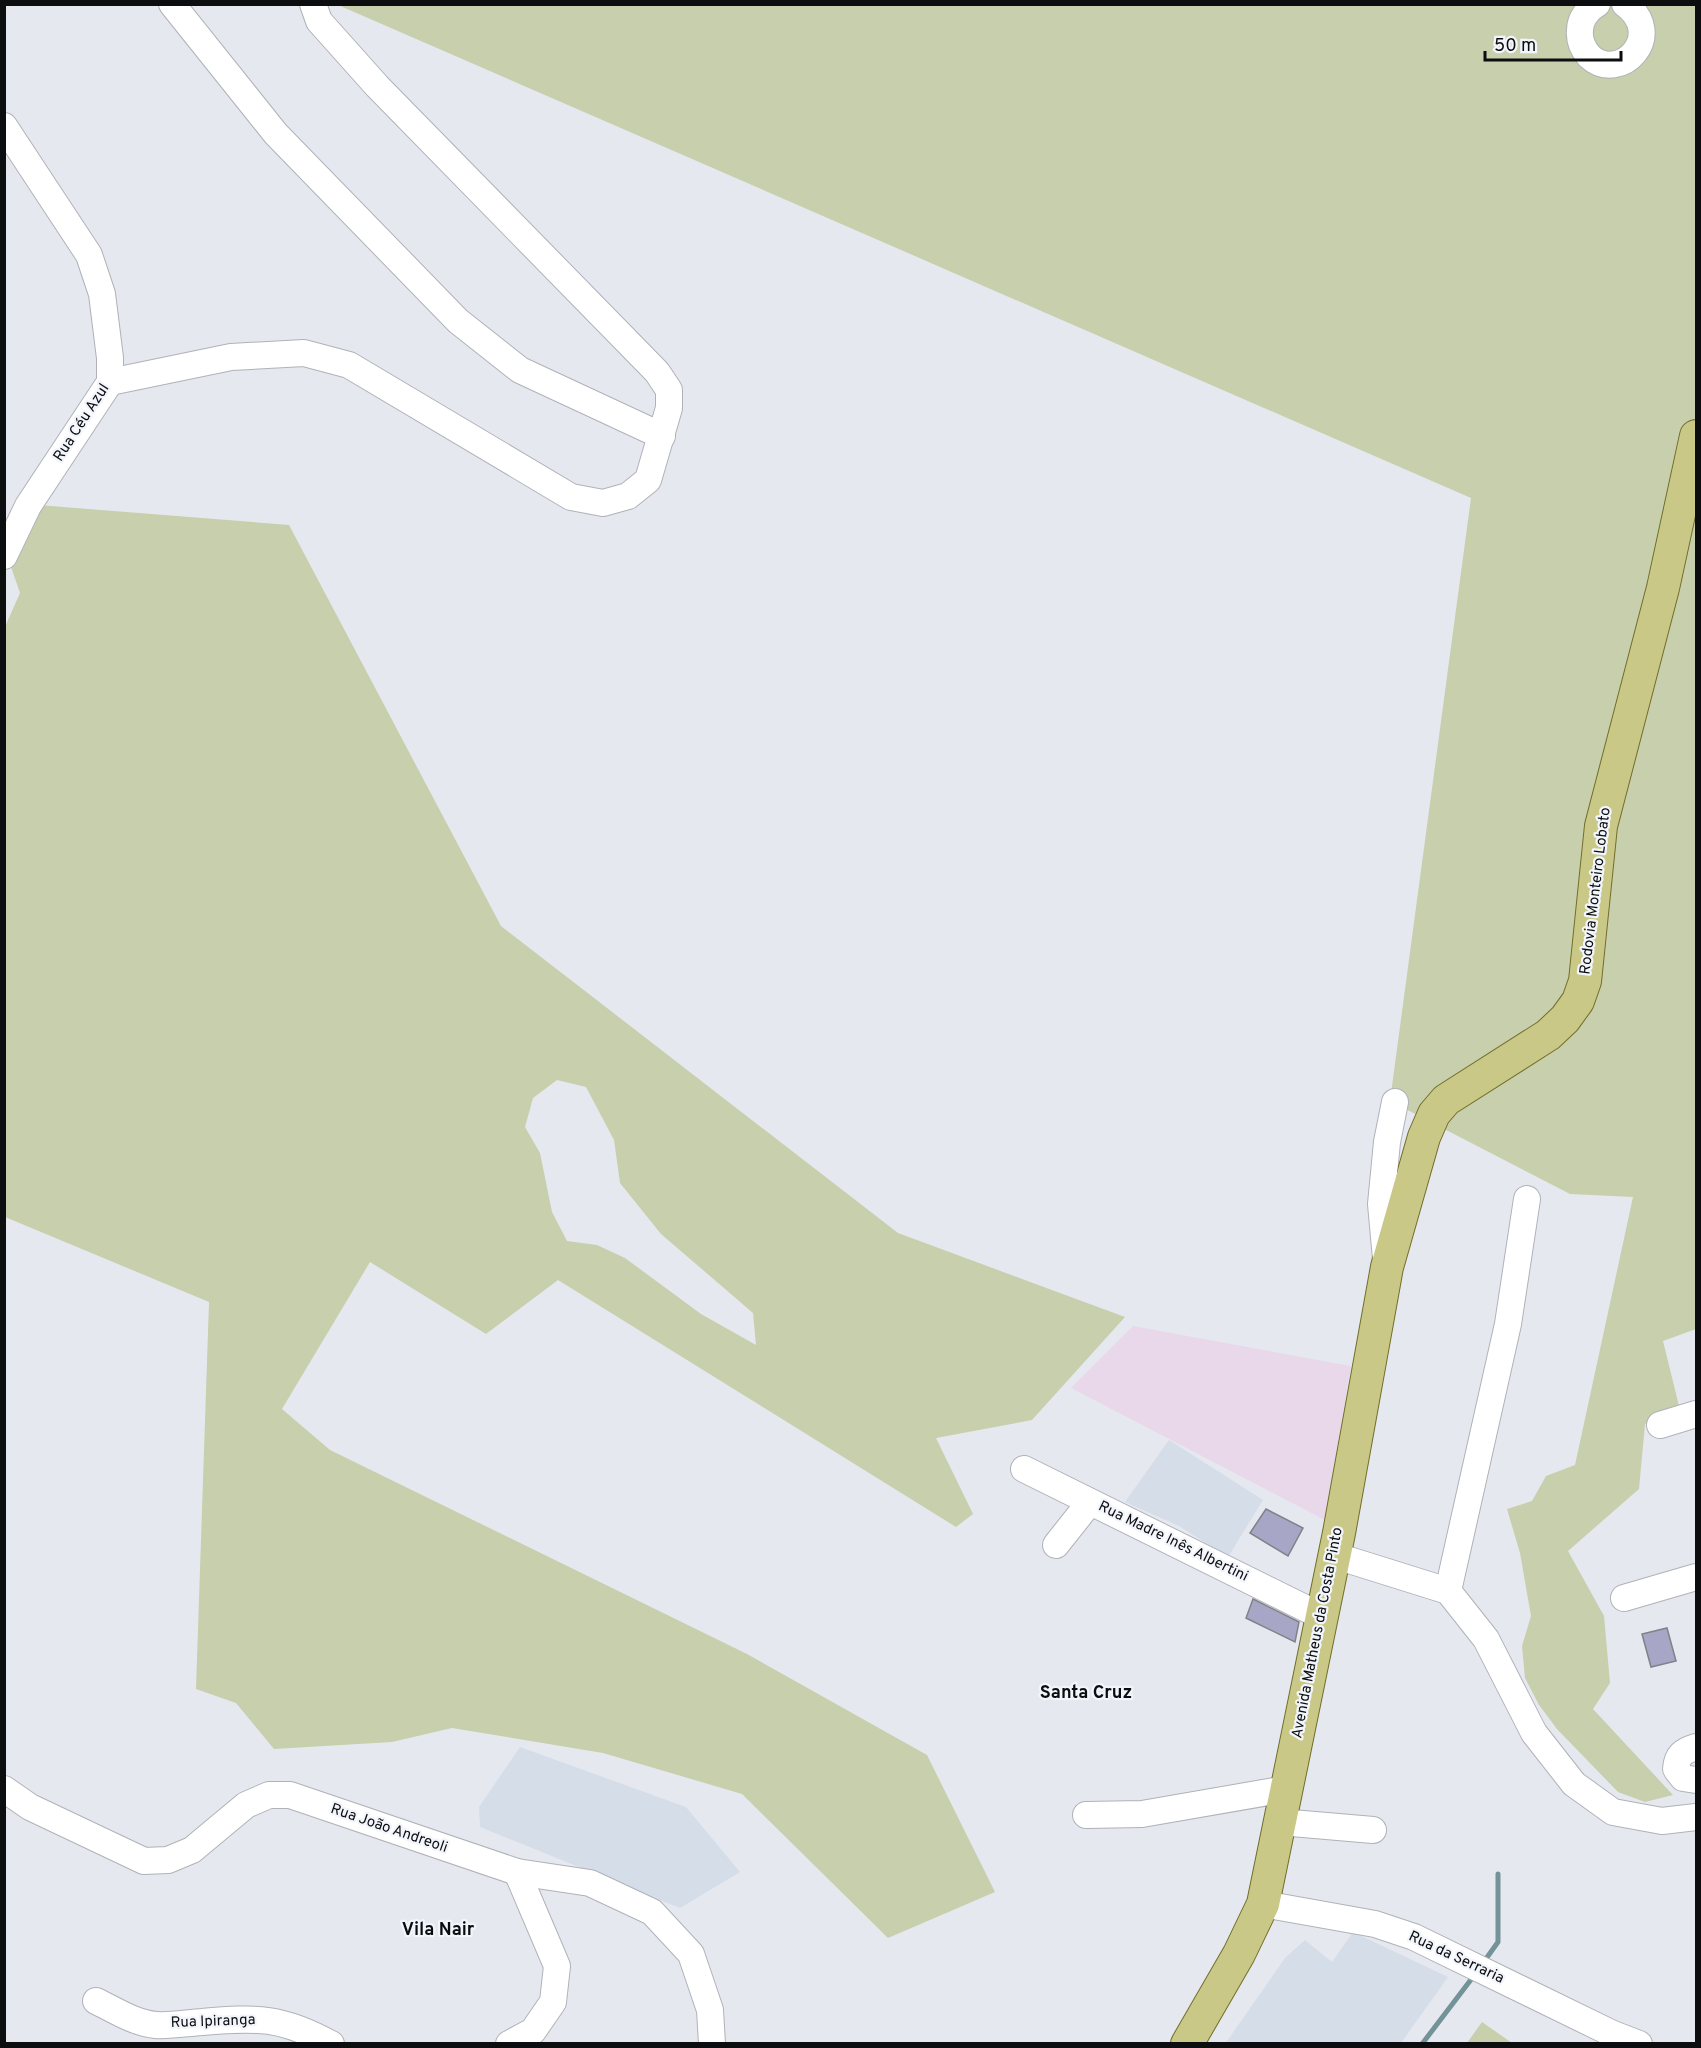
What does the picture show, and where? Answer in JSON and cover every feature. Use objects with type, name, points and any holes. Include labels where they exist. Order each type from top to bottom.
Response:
[{"type":"main road","name":"Rodovia Monteiro Lobato","points":[[1404,1206],[1424,1137],[1434,1114],[1446,1100],[1548,1035],[1565,1019],[1578,1001],[1585,981],[1601,826],[1664,588],[1696,436]]},
{"type":"main road","name":"Avenida Matheus da Costa Pinto","points":[[1187,2043],[1239,1954],[1263,1904],[1333,1555],[1387,1267],[1404,1206]]},
{"type":"street","points":[[172,4],[276,134],[458,321],[520,370],[662,436]]},
{"type":"street","points":[[110,382],[231,357],[304,353],[349,365],[571,496],[603,502],[628,496],[648,480],[669,408],[669,390],[657,372],[377,86],[319,21],[313,4]]},
{"type":"street","points":[[1597,4],[1586,13],[1581,22],[1580,41],[1591,57],[1609,64],[1629,58],[1641,41],[1640,19],[1625,4]]},
{"type":"street","name":"Rua Céu Azul","points":[[4,126],[89,255],[102,294],[110,358],[110,382],[16,504],[4,556]]},
{"type":"street","points":[[1387,1267],[1381,1204],[1387,1142],[1395,1101]]},
{"type":"street","points":[[1448,1591],[1508,1324],[1527,1199]]},
{"type":"street","points":[[1660,1425],[1696,1414]]},
{"type":"street","name":"Rua Madre Inês Albertini","points":[[1024,1469],[1321,1616]]},
{"type":"street","points":[[1056,1545],[1090,1502]]},
{"type":"street","points":[[1333,1555],[1448,1591],[1486,1639],[1534,1733],[1574,1784],[1613,1812],[1662,1821],[1696,1817]]},
{"type":"street","points":[[1624,1598],[1696,1576]]},
{"type":"street","points":[[1696,1747],[1685,1750],[1677,1758],[1676,1769],[1683,1778],[1696,1780]]},
{"type":"street","name":"Rua João Andreoli","points":[[4,1789],[30,1807],[144,1861],[168,1860],[192,1850],[246,1805],[269,1795],[290,1795],[517,1872],[590,1883],[652,1912],[691,1954],[710,2010],[712,2043]]},
{"type":"street","points":[[1086,1815],[1142,1814],[1286,1790]]},
{"type":"street","points":[[1280,1822],[1373,1830]]},
{"type":"street","points":[[509,2043],[533,2031],[553,2002],[557,1966],[517,1872]]},
{"type":"street","name":"Rua da Serraria","points":[[1263,1904],[1375,1924],[1414,1937],[1639,2043]]},
{"type":"street","name":"Rua Ipiranga","points":[[96,2001],[136,2021],[156,2025],[229,2019],[279,2021],[306,2030],[331,2043]]},
{"type":"shaded area","points":[[1133,1326],[1351,1366],[1325,1520],[1071,1388]]},
{"type":"shaded area","points":[[1169,1440],[1263,1500],[1228,1557],[1179,1526],[1125,1502]]},
{"type":"shaded area","points":[[520,1747],[686,1807],[740,1872],[680,1908],[480,1827],[479,1807]]},
{"type":"shaded area","points":[[1353,1932],[1448,1977],[1401,2043],[1225,2044],[1285,1958],[1305,1940],[1332,1962]]},
{"type":"green space","points":[[338,5],[1696,5],[1696,1329],[1663,1341],[1680,1410],[1645,1424],[1639,1489],[1568,1551],[1604,1616],[1610,1683],[1593,1709],[1673,1795],[1645,1802],[1618,1792],[1557,1729],[1539,1705],[1525,1678],[1522,1646],[1531,1616],[1520,1553],[1507,1509],[1532,1501],[1546,1476],[1575,1465],[1633,1197],[1570,1194],[1390,1101],[1471,498]]},
{"type":"green space","points":[[38,505],[289,525],[501,926],[898,1233],[1125,1317],[1032,1420],[936,1438],[973,1514],[956,1527],[558,1280],[486,1334],[370,1262],[282,1409],[330,1450],[747,1654],[927,1755],[995,1892],[888,1938],[742,1794],[603,1753],[452,1728],[392,1742],[274,1749],[236,1703],[196,1689],[209,1302],[5,1217],[4,629],[20,593],[10,564]],"holes":[[[557,1080],[586,1087],[614,1140],[620,1183],[661,1234],[753,1313],[756,1345],[701,1314],[625,1258],[597,1245],[567,1241],[552,1212],[540,1153],[525,1127],[533,1098]]]},
{"type":"green space","points":[[1482,2022],[1512,2043],[1467,2043]]},
{"type":"building","points":[[1266,1509],[1303,1528],[1288,1556],[1250,1533]]},
{"type":"building","points":[[1253,1599],[1299,1622],[1295,1642],[1246,1618]]},
{"type":"building","points":[[1667,1628],[1676,1661],[1651,1667],[1642,1634]]},
{"type":"waterway","points":[[1483,1963],[1498,1942],[1498,1874]]},
{"type":"waterway","points":[[1422,2044],[1476,1973]]},
{"type":"district","name":"Santa Cruz","points":[[1086,1693]]},
{"type":"district","name":"Vila Nair","points":[[438,1930]]}]
